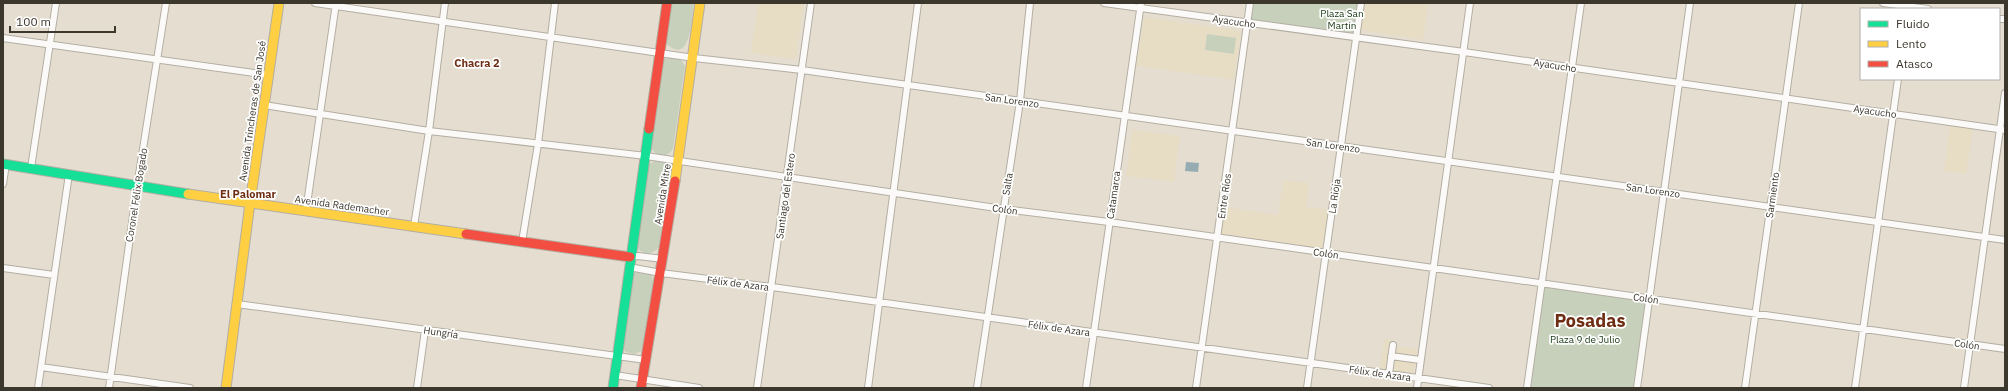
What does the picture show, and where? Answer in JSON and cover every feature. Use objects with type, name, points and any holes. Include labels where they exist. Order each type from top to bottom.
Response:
[{"type":"main road","name":"Avenida Trincheras de San José","points":[[226,388],[278,3]]},
{"type":"main road","points":[[613,388],[630,257],[646,156],[667,3]]},
{"type":"main road","name":"Avenida Mitre","points":[[642,384],[661,273],[694,58],[700,3]]},
{"type":"main road","name":"Avenida Rademacher","points":[[4,164],[69,174],[137,187],[630,257]]},
{"type":"street","points":[[31,168],[56,3]]},
{"type":"street","name":"Coronel Félix Bogado","points":[[109,388],[137,187],[166,3]]},
{"type":"street","name":"San Lorenzo","points":[[315,3],[336,4],[443,21],[660,51],[694,58],[802,70],[2005,240]]},
{"type":"street","points":[[414,226],[429,131],[445,3]]},
{"type":"street","points":[[522,242],[538,144],[555,3]]},
{"type":"street","name":"Santiago del Estero","points":[[757,388],[811,3]]},
{"type":"street","points":[[868,388],[880,302],[892,191],[918,3]]},
{"type":"street","name":"Salta","points":[[977,388],[989,318],[1020,101],[1030,3]]},
{"type":"street","name":"Ayacucho","points":[[1104,3],[1140,5],[1248,22],[2002,129]]},
{"type":"street","name":"Entre Ríos","points":[[1196,388],[1250,3]]},
{"type":"street","name":"La Rioja","points":[[1307,388],[1361,3]]},
{"type":"street","points":[[1417,388],[1470,3]]},
{"type":"street","points":[[1527,388],[1581,3]]},
{"type":"street","points":[[1637,388],[1648,299],[1690,3]]},
{"type":"street","name":"Sarmiento","points":[[1745,388],[1799,3]]},
{"type":"street","points":[[1883,3],[1922,8]]},
{"type":"street","points":[[306,211],[336,4]]},
{"type":"street","name":"Catamarca","points":[[1086,388],[1140,5]]},
{"type":"street","points":[[3,38],[268,75]]},
{"type":"street","points":[[1856,388],[1898,80]]},
{"type":"street","points":[[1964,388],[2002,129],[2005,93]]},
{"type":"street","name":"Colón","points":[[264,105],[429,131],[646,156],[892,191],[1004,209],[1218,237],[2005,349]]},
{"type":"street","points":[[3,184],[4,164]]},
{"type":"street","points":[[38,388],[69,174]]},
{"type":"street","points":[[630,257],[638,256],[663,259]]},
{"type":"street","name":"Félix de Azara","points":[[629,267],[661,273],[772,287],[1489,388]]},
{"type":"street","points":[[3,268],[54,275]]},
{"type":"street","name":"Hungría","points":[[237,304],[646,360]]},
{"type":"street","points":[[417,388],[425,330]]},
{"type":"street","points":[[1389,374],[1393,345]]},
{"type":"street","points":[[1391,356],[1420,360]]},
{"type":"street","points":[[41,367],[190,388]]},
{"type":"street","points":[[615,375],[642,384],[699,388]]},
{"type":"shaded area","points":[[758,3],[804,3],[796,59],[751,53]]},
{"type":"shaded area","points":[[1365,3],[1428,3],[1423,40],[1361,30]]},
{"type":"shaded area","points":[[1144,17],[1241,31],[1234,80],[1136,66]]},
{"type":"shaded area","points":[[1950,125],[1973,128],[1966,174],[1944,171]]},
{"type":"shaded area","points":[[1132,130],[1180,136],[1174,182],[1126,176]]},
{"type":"shaded area","points":[[1283,180],[1309,183],[1306,207],[1329,210],[1322,253],[1221,238],[1225,207],[1278,215]]},
{"type":"shaded area","points":[[1384,339],[1396,341],[1395,346],[1417,349],[1414,374],[1380,370]]},
{"type":"green space","points":[[670,3],[694,3],[689,37],[681,49],[674,49],[666,43]]},
{"type":"green space","name":"Plaza San Martín","points":[[1252,3],[1360,3],[1355,36],[1249,21]]},
{"type":"green space","points":[[1207,34],[1236,38],[1234,54],[1205,50]]},
{"type":"green space","points":[[671,56],[680,58],[685,66],[673,149],[664,156],[655,152],[650,146],[663,60]]},
{"type":"green space","points":[[656,160],[665,163],[670,170],[659,247],[654,252],[645,253],[637,248],[648,165]]},
{"type":"green space","points":[[641,271],[651,274],[654,284],[642,351],[634,354],[626,352],[623,349],[632,274]]},
{"type":"green space","name":"Plaza 9 de Julio","points":[[1542,284],[1648,299],[1636,388],[1528,388]]},
{"type":"water","points":[[1186,162],[1199,163],[1198,172],[1185,171]]},
{"type":"traffic: fast","points":[[613,388],[649,129]]},
{"type":"traffic: fast","points":[[3,164],[188,194]]},
{"type":"traffic: slow","points":[[250,203],[279,3]]},
{"type":"traffic: slow","points":[[675,181],[700,3]]},
{"type":"traffic: slow","points":[[188,194],[466,234]]},
{"type":"traffic: slow","points":[[226,388],[250,203]]},
{"type":"traffic: jam","points":[[649,129],[667,3]]},
{"type":"traffic: jam","points":[[641,388],[675,181]]},
{"type":"traffic: jam","points":[[466,234],[630,257]]},
{"type":"district","name":"Chacra 2","points":[[477,63]]},
{"type":"district","name":"El Palomar","points":[[248,194]]},
{"type":"district","name":"Posadas","points":[[1590,321]]}]
